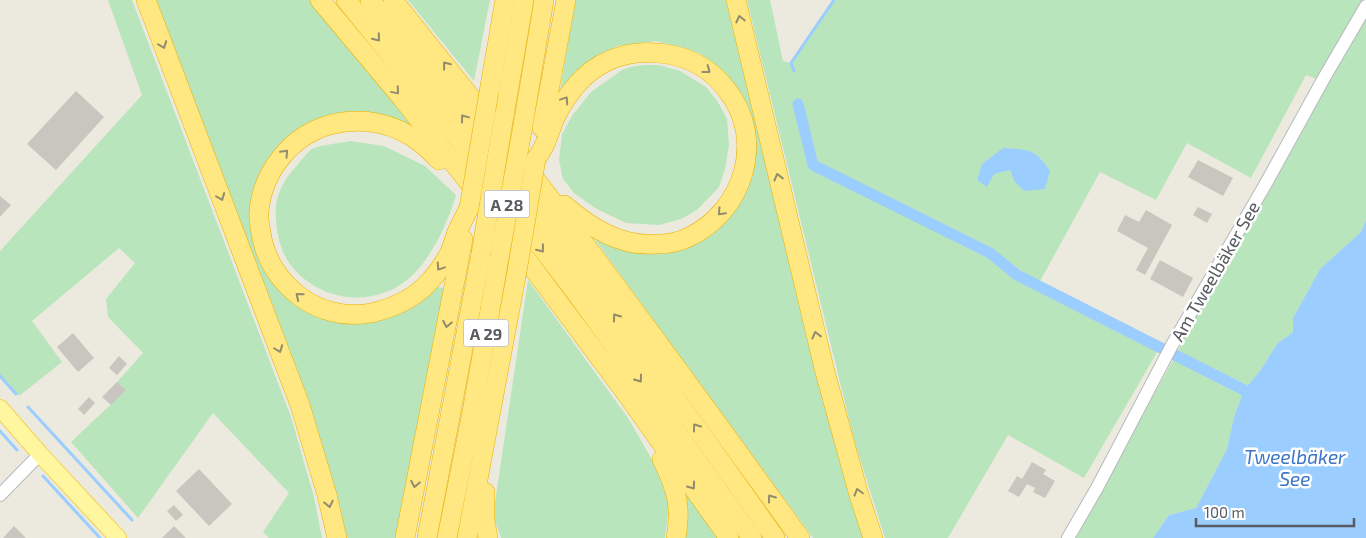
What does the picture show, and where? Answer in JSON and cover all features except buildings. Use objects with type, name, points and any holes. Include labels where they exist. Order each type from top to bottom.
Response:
[{"type":"highway","points":[[146,0],[300,405],[327,495],[336,538]]},
{"type":"highway","points":[[320,0],[472,185],[729,538]]},
{"type":"highway","name":"A 28","points":[[346,0],[458,138],[574,290],[752,538]]},
{"type":"highway","name":"A 28","points":[[370,0],[437,83],[589,281],[676,398],[775,538]]},
{"type":"highway","points":[[393,0],[540,186],[692,389],[800,538]]},
{"type":"highway","points":[[405,538],[469,208],[505,0]]},
{"type":"highway","name":"A 29","points":[[427,538],[480,254],[524,0]]},
{"type":"highway","name":"A 29","points":[[447,538],[472,412],[544,0]]},
{"type":"highway","points":[[467,538],[492,411],[566,0]]},
{"type":"highway","points":[[736,0],[825,372],[859,495],[873,538]]},
{"type":"highway","points":[[536,159],[542,151],[561,105],[584,77],[602,63],[622,55],[639,53],[657,52],[678,56],[699,64],[718,78],[733,97],[741,114],[747,143],[746,161],[741,182],[731,201],[708,226],[688,238],[672,242],[655,244],[620,240],[600,231],[577,215],[551,190],[540,186]]},
{"type":"highway","points":[[469,208],[441,267],[420,292],[382,311],[361,315],[340,314],[322,309],[302,300],[284,284],[269,261],[263,243],[259,211],[269,175],[277,162],[297,141],[320,128],[348,121],[372,121],[404,133],[423,144],[453,173],[472,185]]},
{"type":"highway","points":[[623,390],[625,402],[659,453],[673,482],[678,501],[679,522],[676,538]]},
{"type":"highway","points":[[488,538],[484,497],[494,428],[492,411]]},
{"type":"main road","points":[[0,408],[118,538]]},
{"type":"street","name":"Am Tweelbäker See","points":[[1068,538],[1102,480],[1169,351],[1366,6]]},
{"type":"street","points":[[0,495],[40,454]]},
{"type":"green space","points":[[108,0],[132,0],[291,417],[314,497],[322,538],[269,538],[263,532],[289,493],[213,413],[138,518],[71,442],[126,390],[117,382],[143,353],[108,317],[106,299],[135,263],[119,248],[32,321],[62,362],[19,396],[0,375],[0,251],[142,95]]},
{"type":"green space","points":[[153,0],[310,0],[398,107],[414,130],[390,119],[284,144],[256,245],[339,321],[434,286],[447,289],[398,538],[343,538]]},
{"type":"green space","points":[[408,0],[490,0],[474,81]]},
{"type":"green space","points":[[575,0],[730,0],[865,538],[813,538],[593,237],[661,248],[737,204],[747,109],[727,75],[699,53],[656,41],[617,46],[589,64],[560,91]]},
{"type":"green space","points":[[747,0],[770,0],[783,61],[791,63],[835,0],[1366,0],[1317,79],[1306,75],[1251,178],[1187,143],[1156,200],[1100,172],[1039,283],[997,254],[993,259],[1014,278],[1159,349],[1084,478],[1008,435],[948,538],[885,538],[854,440]],"holes":[[[1042,158],[1014,181],[1010,170],[994,174]]]},
{"type":"green space","points":[[1366,11],[1366,220],[1361,232],[1320,269],[1293,318],[1293,332],[1277,344],[1260,371],[1244,390],[1234,417],[1227,449],[1196,508],[1169,515],[1153,538],[1074,538],[1177,353],[1200,306]]},
{"type":"green space","points":[[644,65],[659,65],[680,71],[706,87],[718,102],[727,119],[729,145],[725,169],[719,187],[697,210],[681,219],[659,225],[626,223],[595,208],[574,193],[563,179],[559,160],[562,134],[572,116],[591,92],[622,70]]},
{"type":"green space","points":[[350,141],[384,146],[425,166],[456,195],[448,217],[431,252],[416,272],[394,289],[364,297],[333,294],[306,280],[286,258],[279,240],[277,226],[276,207],[281,188],[288,176],[305,156],[315,148]]},
{"type":"green space","points":[[528,280],[628,418],[662,477],[669,507],[665,538],[501,538],[493,516]]},
{"type":"green space","points":[[681,484],[720,538],[682,538]]},
{"type":"water","points":[[1003,148],[1025,150],[1040,158],[1050,171],[1045,189],[1024,191],[1014,181],[1010,170],[994,174],[987,187],[977,180],[982,164]]},
{"type":"water","name":"Tweelbäker See","points":[[1366,220],[1366,538],[1153,538],[1169,515],[1196,508],[1227,449],[1234,417],[1244,390],[1260,371],[1277,344],[1293,332],[1293,318],[1320,269],[1361,232]]},
{"type":"waterway","points":[[794,71],[791,63],[834,0]]},
{"type":"waterway","points":[[798,104],[813,165],[990,253],[1017,275],[1244,390]]},
{"type":"waterway","points":[[0,376],[16,394]]},
{"type":"waterway","points":[[28,407],[132,520]]},
{"type":"waterway","points":[[0,431],[17,450]]},
{"type":"waterway","points":[[43,476],[100,538]]}]
